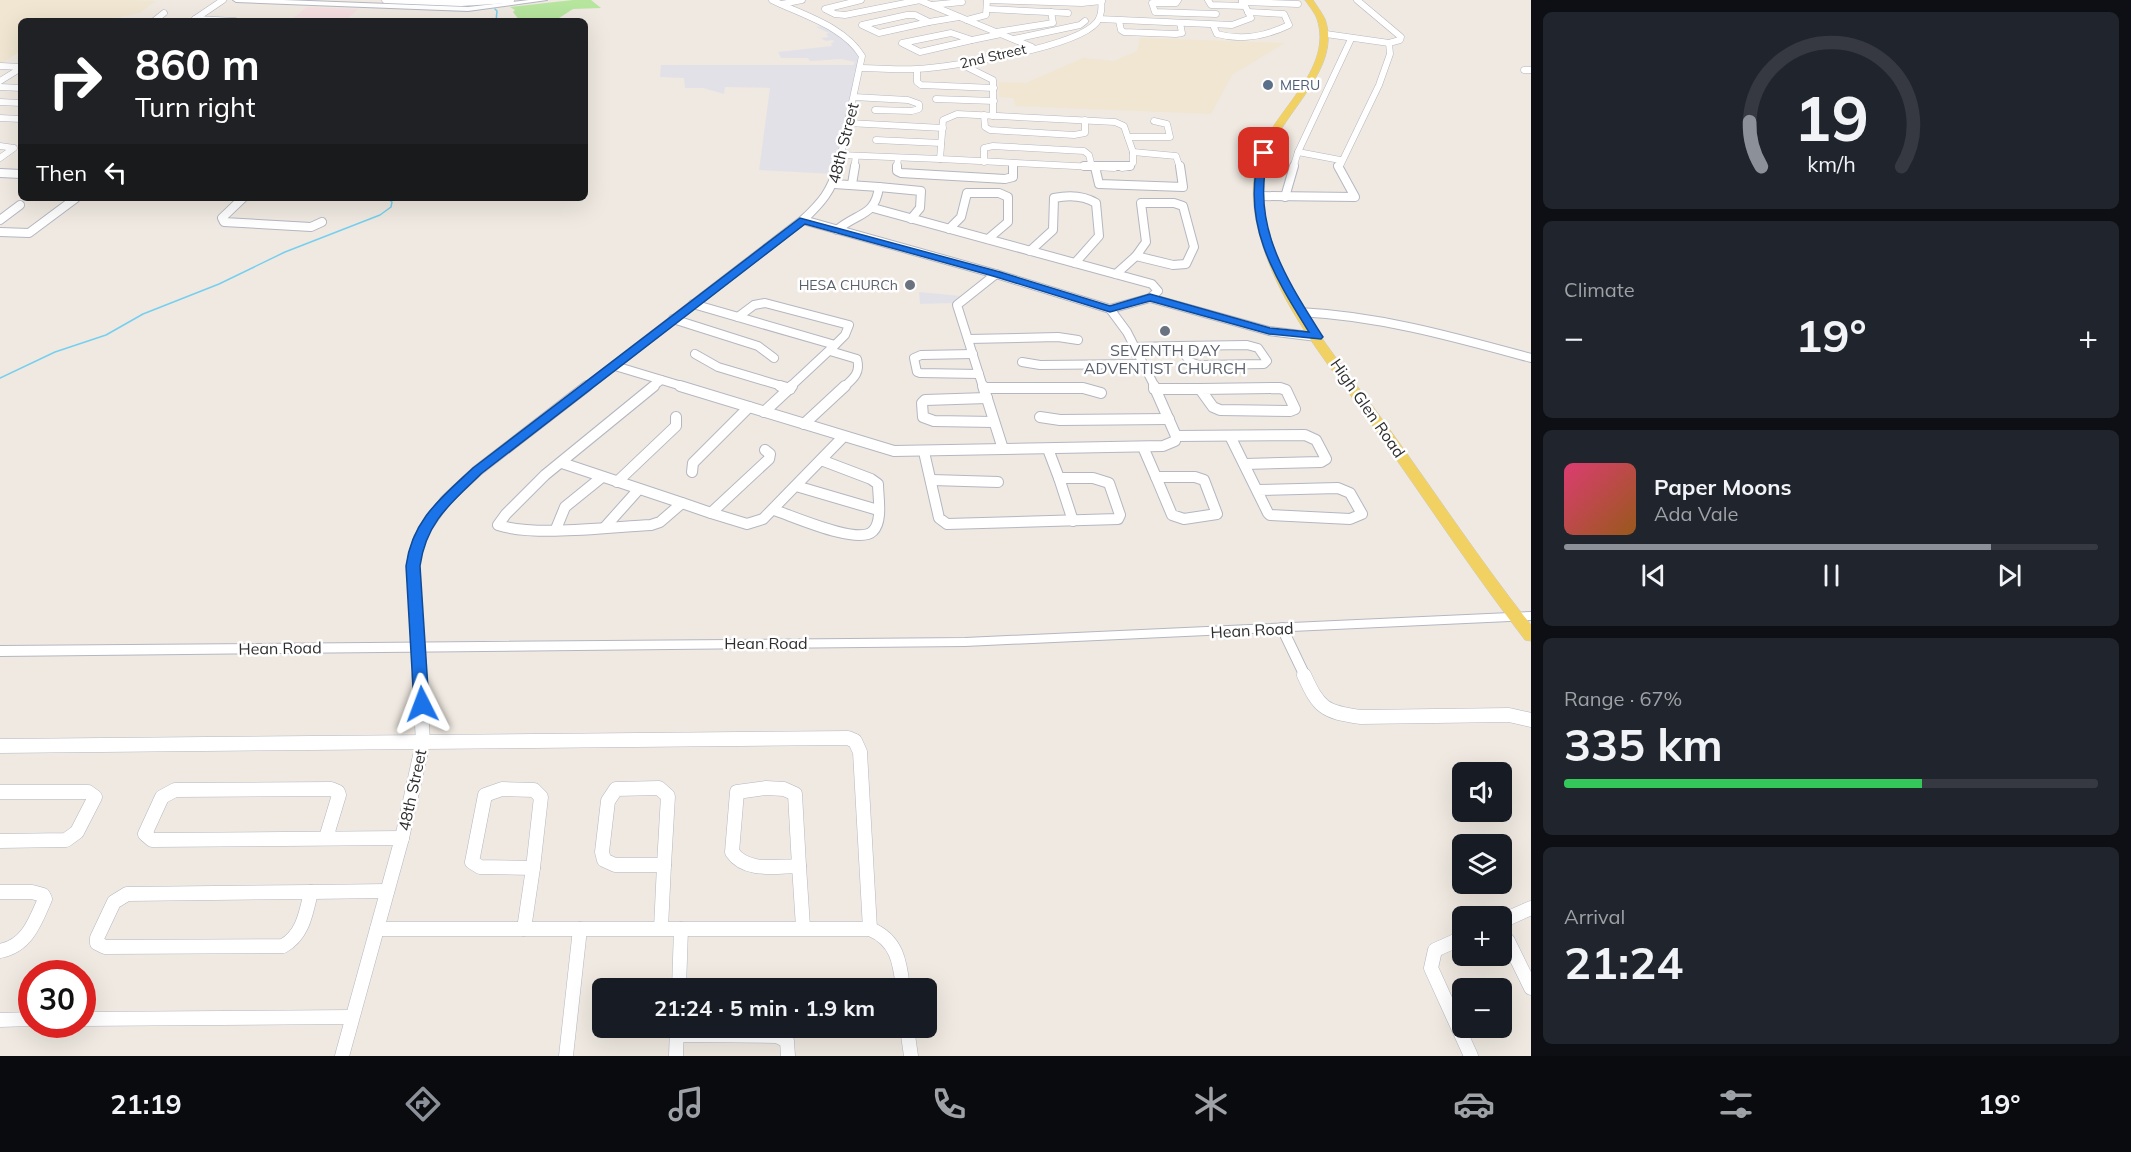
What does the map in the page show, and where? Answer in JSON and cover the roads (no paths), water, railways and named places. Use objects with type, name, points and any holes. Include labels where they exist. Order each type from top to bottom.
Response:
[{"type":"main road","points":[[1303,2],[1320,17],[1326,34]]},
{"type":"main road","name":"High Glen Road","points":[[1326,34],[1321,59],[1269,142],[1259,173],[1258,196],[1268,248],[1281,280],[1300,312],[1531,636]]},
{"type":"street","points":[[196,18],[223,0]]},
{"type":"street","points":[[236,0],[475,9],[544,0]]},
{"type":"street","points":[[354,5],[360,0]]},
{"type":"street","points":[[385,0],[472,3],[511,0]]},
{"type":"street","points":[[777,2],[802,0]]},
{"type":"street","points":[[861,0],[825,9],[841,15],[919,0],[998,33],[1013,43],[1023,43],[1033,47]]},
{"type":"street","points":[[879,0],[891,6]]},
{"type":"street","points":[[967,20],[984,16],[988,9],[987,0],[1082,3],[1102,0],[1102,12],[1099,19],[1213,25],[1238,24],[1251,18],[1243,3]]},
{"type":"street","points":[[1160,22],[1150,1],[1176,3],[1178,0]]},
{"type":"street","points":[[1208,0],[1213,5],[1303,2]]},
{"type":"street","points":[[1326,34],[1389,43],[1400,40],[1401,38],[1356,0]]},
{"type":"street","points":[[777,2],[850,39],[860,53],[861,68]]},
{"type":"street","points":[[931,5],[962,2]]},
{"type":"street","points":[[988,9],[1068,13]]},
{"type":"street","points":[[1020,18],[1021,11]]},
{"type":"street","points":[[974,41],[951,33],[902,44],[920,52],[974,41],[998,33],[1053,23],[1051,12]]},
{"type":"street","points":[[1155,12],[1216,14]]},
{"type":"street","points":[[1213,25],[1217,34],[1222,36],[1247,37],[1289,25],[1284,14],[1248,12]]},
{"type":"street","points":[[158,18],[164,13]]},
{"type":"street","points":[[929,22],[909,15],[862,25],[879,33],[959,16]]},
{"type":"street","name":"2nd Street","points":[[861,68],[917,70],[961,64],[1079,34],[1099,19]]},
{"type":"street","points":[[1013,43],[1085,21]]},
{"type":"street","points":[[1119,21],[1121,30],[1124,32],[1179,34],[1182,33],[1180,23]]},
{"type":"street","points":[[1285,197],[1298,152],[1351,39]]},
{"type":"street","points":[[1258,196],[1355,197],[1338,166],[1376,92],[1390,56],[1389,43]]},
{"type":"street","points":[[906,63],[935,63],[990,51]]},
{"type":"street","points":[[961,64],[992,79],[993,116]]},
{"type":"street","points":[[1,66],[18,68]]},
{"type":"street","name":"48th Street","points":[[342,1056],[402,838],[423,742],[414,552],[427,524],[443,504],[477,471],[803,220],[825,199],[834,184],[861,68]]},
{"type":"street","points":[[2,79],[18,70]]},
{"type":"street","points":[[917,70],[917,82],[921,85],[994,88]]},
{"type":"street","points":[[0,87],[18,88]]},
{"type":"street","points":[[854,98],[908,100],[919,104],[919,109],[912,111],[875,110]]},
{"type":"street","points":[[936,99],[994,101]]},
{"type":"street","points":[[0,102],[18,103]]},
{"type":"street","points":[[0,116],[18,103]]},
{"type":"street","points":[[840,155],[1129,167],[1133,163],[1133,152],[1124,126],[1121,124],[1085,120],[951,115],[944,120],[940,159]]},
{"type":"street","points":[[984,115],[985,127],[990,130],[1074,135],[1085,133],[1085,120]]},
{"type":"street","points":[[0,116],[18,119]]},
{"type":"street","points":[[1128,137],[1170,137],[1167,124],[1154,121]]},
{"type":"street","points":[[848,123],[943,128]]},
{"type":"street","points":[[876,140],[941,143]]},
{"type":"street","points":[[0,146],[14,148],[0,158]]},
{"type":"street","points":[[984,162],[985,147],[1084,151],[1089,155],[1099,184],[1183,187],[1182,172],[1176,156],[1133,152]]},
{"type":"street","points":[[1298,152],[1341,160]]},
{"type":"street","points":[[852,184],[856,156]]},
{"type":"street","points":[[898,158],[897,171],[901,173],[1005,179],[1013,177],[1013,163]]},
{"type":"street","points":[[0,173],[18,174]]},
{"type":"street","points":[[834,184],[921,191],[920,208],[911,219]]},
{"type":"street","points":[[837,230],[850,219],[873,208],[877,201],[879,187]]},
{"type":"street","points":[[949,229],[962,218],[967,193],[1003,194],[1008,197],[1008,222],[988,239]]},
{"type":"street","points":[[1030,251],[1053,230],[1054,198],[1091,199],[1096,203],[1099,236],[1075,263]]},
{"type":"street","points":[[0,232],[29,233],[72,201]]},
{"type":"street","points":[[240,201],[222,218],[224,222],[311,227],[322,222]]},
{"type":"street","points":[[1116,274],[1136,256],[1146,242],[1141,203],[1174,203],[1183,206],[1194,248],[1186,264],[1173,265],[1136,256]]},
{"type":"street","points":[[0,220],[20,205]]},
{"type":"street","points":[[873,208],[1156,286],[1158,291],[1150,298],[1110,309]]},
{"type":"street","points":[[615,366],[894,451],[1143,447],[1171,444],[1175,441],[1176,436],[1169,419],[1134,347],[1118,318],[1110,309],[996,274],[803,220]]},
{"type":"street","points":[[996,274],[957,305],[1003,449]]},
{"type":"street","points":[[1150,298],[1269,331],[1317,337]]},
{"type":"street","points":[[738,317],[754,305],[765,303],[849,325],[845,335],[833,348],[764,412]]},
{"type":"street","points":[[693,304],[833,348],[857,359],[856,376],[804,424]]},
{"type":"street","points":[[1300,312],[1334,312],[1385,320],[1531,358]]},
{"type":"street","points":[[673,319],[758,346],[774,358]]},
{"type":"street","points":[[968,339],[1058,337],[1078,340]]},
{"type":"street","points":[[1134,347],[1179,346],[1251,345],[1258,348],[1267,361],[1264,364],[1198,365],[1190,362],[1179,346]]},
{"type":"street","points":[[695,354],[718,366],[790,389]]},
{"type":"street","points":[[973,354],[921,355],[914,358],[917,372],[920,373],[979,374]]},
{"type":"street","points":[[1022,362],[1040,365],[1142,364]]},
{"type":"street","points":[[661,380],[509,508],[498,525],[507,529],[556,529],[656,524],[682,503]]},
{"type":"street","points":[[994,422],[934,421],[923,417],[922,403],[926,400],[985,393],[1083,388],[1101,393]]},
{"type":"street","points":[[1154,389],[1200,388],[1280,388],[1286,390],[1295,409],[1290,411],[1220,410],[1213,407],[1200,388]]},
{"type":"street","points":[[692,471],[693,463],[749,407]]},
{"type":"street","points":[[617,482],[676,426],[676,417]]},
{"type":"street","points":[[1040,417],[1060,420],[1169,419]]},
{"type":"street","points":[[1176,436],[1305,435],[1316,440],[1326,459],[1321,462],[1245,464]]},
{"type":"street","points":[[1230,436],[1268,513],[1272,516],[1350,519],[1362,514],[1350,493],[1338,488],[1257,490]]},
{"type":"street","points":[[562,464],[747,524],[763,519],[774,510],[843,437]]},
{"type":"street","points":[[1143,447],[1155,477],[1174,517],[1184,519],[1217,514],[1204,480],[1195,477],[1155,477]]},
{"type":"street","points":[[1048,449],[1073,521]]},
{"type":"street","points":[[711,513],[769,459],[770,454],[765,450]]},
{"type":"street","points":[[924,452],[939,518],[947,524],[1114,521],[1120,515],[1109,483],[1093,478],[1059,478]]},
{"type":"street","points":[[774,510],[848,536],[868,534],[873,531],[878,521],[879,488],[875,482],[821,460]]},
{"type":"street","points":[[556,529],[566,507],[602,477]]},
{"type":"street","points":[[932,480],[998,482]]},
{"type":"street","points":[[796,486],[878,510]]},
{"type":"street","points":[[605,527],[639,489]]},
{"type":"street","name":"Hean Road","points":[[0,651],[965,642],[1531,616]]},
{"type":"street","points":[[1282,628],[1316,701],[1337,714],[1361,717],[1509,715],[1531,720]]},
{"type":"street","points":[[0,746],[840,738],[855,741],[860,752],[870,929]]},
{"type":"street","points":[[662,928],[669,801],[666,791],[659,788],[616,789],[608,801],[602,852],[604,860],[615,864],[665,865]]},
{"type":"street","points":[[800,866],[745,865],[734,858],[732,852],[737,792],[748,788],[786,789],[795,794],[800,866],[803,927]]},
{"type":"street","points":[[326,838],[339,795],[339,792],[331,789],[175,790],[162,798],[145,834],[152,840],[402,838]]},
{"type":"street","points":[[524,929],[533,868],[542,797],[534,790],[500,789],[488,792],[485,795],[472,862],[474,866],[533,868]]},
{"type":"street","points":[[0,792],[88,792],[95,797],[77,832],[66,840],[0,841]]},
{"type":"street","points":[[311,892],[299,934],[291,943],[283,946],[105,947],[97,943],[114,902],[127,894],[387,891]]},
{"type":"street","points":[[0,892],[32,892],[43,895],[45,899],[20,945],[9,951],[0,951]]},
{"type":"street","points":[[1512,917],[1531,908]]},
{"type":"street","points":[[377,928],[803,927],[870,929],[879,931],[890,940],[896,950],[901,978]]},
{"type":"street","points":[[566,1056],[580,929]]},
{"type":"street","points":[[679,978],[681,929]]},
{"type":"street","points":[[1452,942],[1435,950],[1431,968],[1471,1056]]},
{"type":"street","points":[[1512,949],[1531,988]]},
{"type":"street","points":[[96,1019],[352,1017]]},
{"type":"street","points":[[0,1020],[18,1019]]},
{"type":"street","points":[[676,1056],[677,1038]]},
{"type":"street","points":[[781,1038],[787,1041],[788,1056]]},
{"type":"street","points":[[908,1038],[910,1056]]},
{"type":"waterway","points":[[495,9],[496,18]]},
{"type":"waterway","points":[[0,378],[55,352],[106,335],[143,314],[219,284],[285,252],[380,215],[391,207],[391,201]]},
{"type":"place","name":"MERU","points":[[1268,85]]},
{"type":"place","name":"HESA CHURCh","points":[[910,285]]},
{"type":"place","name":"SEVENTH DAY ADVENTIST CHURCH","points":[[1165,331]]}]
